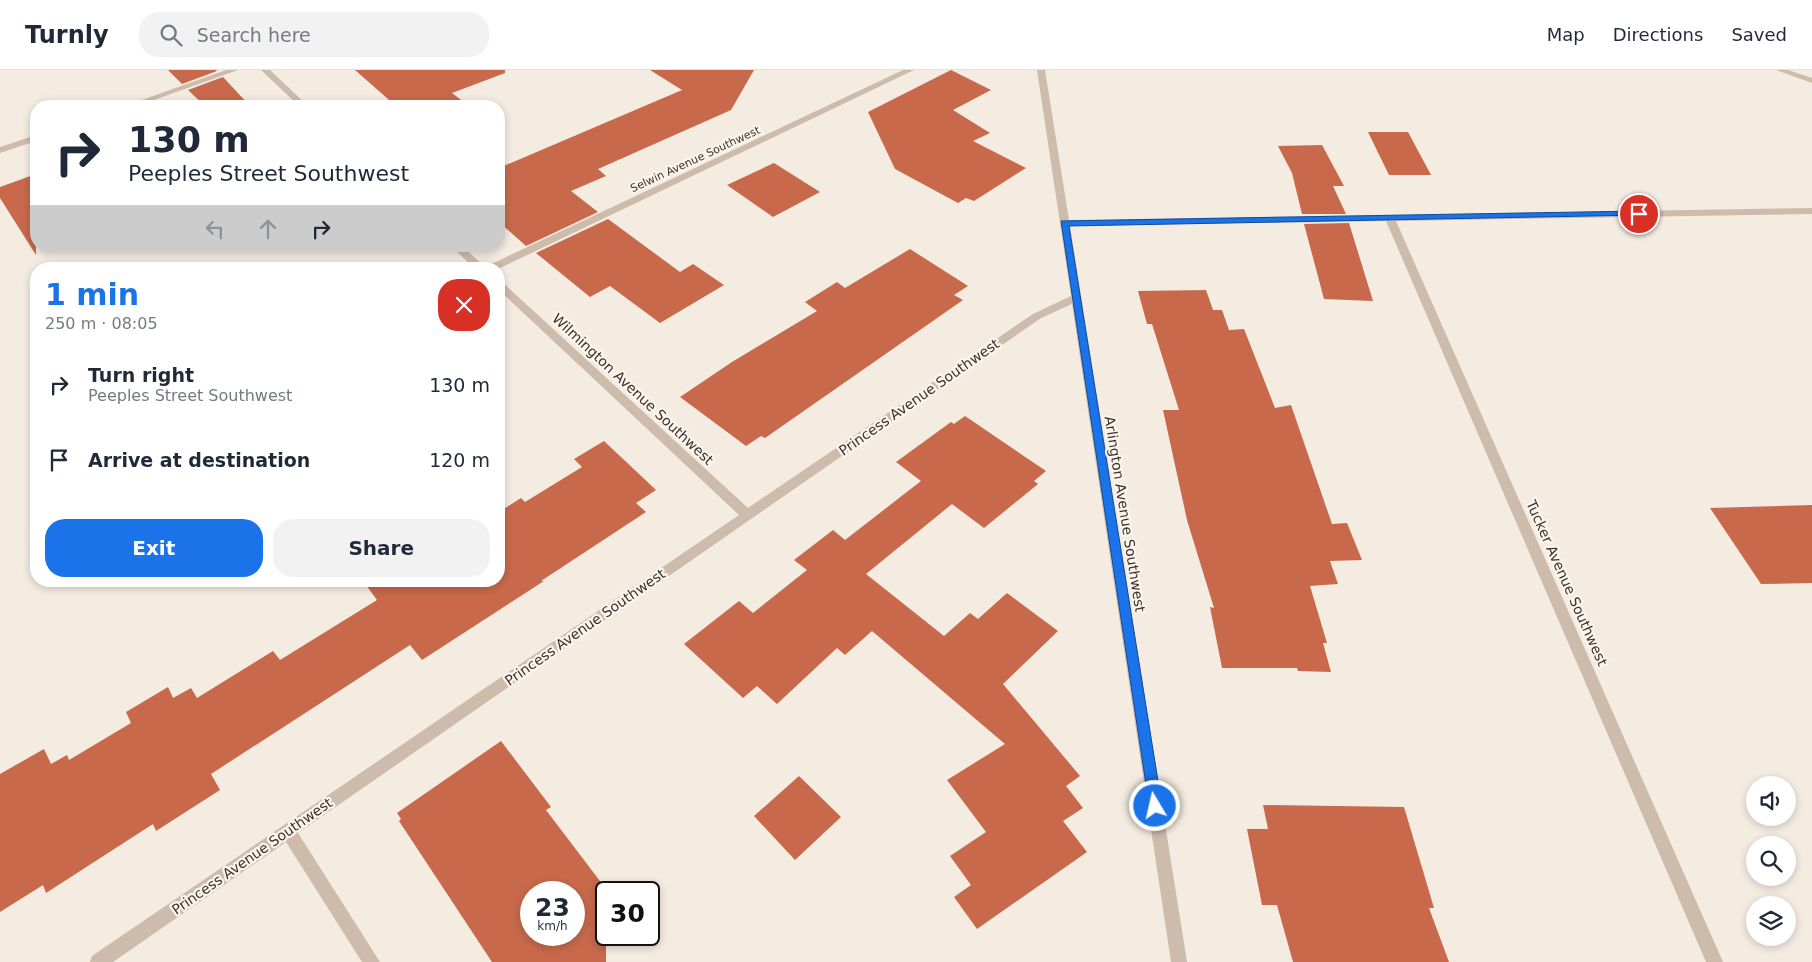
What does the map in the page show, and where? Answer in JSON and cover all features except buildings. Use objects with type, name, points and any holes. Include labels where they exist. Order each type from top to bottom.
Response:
[{"type":"street","points":[[146,100],[234,70]]},
{"type":"street","points":[[265,70],[298,100]]},
{"type":"street","name":"Selwin Avenue Southwest","points":[[504,262],[910,70]]},
{"type":"street","name":"Arlington Avenue Southwest","points":[[1041,70],[1179,962]]},
{"type":"street","points":[[1780,70],[1812,81]]},
{"type":"street","points":[[0,150],[30,140]]},
{"type":"street","points":[[1064,223],[1812,211]]},
{"type":"street","name":"Tucker Avenue Southwest","points":[[1390,218],[1714,962]]},
{"type":"street","points":[[463,252],[473,262]]},
{"type":"street","name":"Wilmington Avenue Southwest","points":[[505,291],[747,515]]},
{"type":"street","name":"Princess Avenue Southwest","points":[[98,962],[1037,316],[1076,298]]},
{"type":"street","points":[[288,832],[372,962]]},
{"type":"route","points":[[1155,806],[1064,223],[1639,214]]}]
